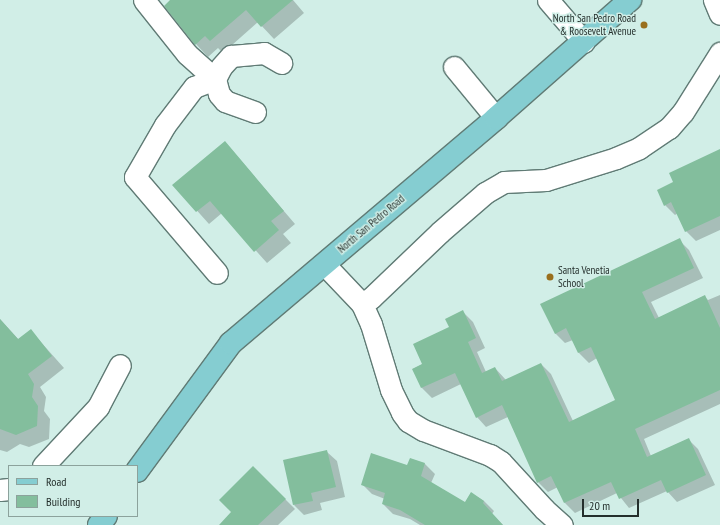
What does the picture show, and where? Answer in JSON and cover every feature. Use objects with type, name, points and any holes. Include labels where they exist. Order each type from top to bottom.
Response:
[{"type":"main road","name":"North San Pedro Road","points":[[138,470],[231,343],[496,118],[630,0]]},
{"type":"main road","points":[[99,525],[105,517]]},
{"type":"lane","points":[[144,0],[188,54],[215,80],[219,94],[225,101],[255,112]]},
{"type":"lane","points":[[548,0],[584,42]]},
{"type":"lane","points":[[714,0],[720,14]]},
{"type":"lane","points":[[217,273],[135,177],[165,125],[194,87],[215,80],[221,67],[231,56],[264,53],[281,63]]},
{"type":"lane","points":[[362,304],[371,298],[440,232],[485,193],[504,182],[546,180],[616,158],[639,148],[669,128],[683,112],[720,53]]},
{"type":"lane","points":[[454,67],[496,118]]},
{"type":"lane","points":[[324,264],[362,304],[371,324],[391,390],[402,413],[408,421],[423,430],[490,455],[501,462],[544,509],[562,525]]},
{"type":"lane","points":[[45,465],[98,407],[120,365]]},
{"type":"building","points":[[170,0],[293,0],[261,27],[246,10],[210,41],[205,36],[195,45],[164,6]]},
{"type":"building","points":[[225,141],[284,211],[271,221],[279,230],[254,252],[210,201],[196,212],[172,185]]},
{"type":"building","points":[[720,149],[720,216],[685,232],[671,202],[664,206],[657,190],[673,182],[669,173]]},
{"type":"building","points":[[680,238],[694,268],[642,292],[655,319],[705,295],[720,328],[720,390],[635,429],[647,457],[689,438],[706,475],[667,493],[661,480],[619,499],[611,482],[564,503],[551,476],[537,483],[502,405],[476,418],[455,373],[421,388],[412,369],[422,364],[413,344],[449,327],[445,319],[463,310],[476,338],[468,342],[482,373],[495,367],[502,381],[541,363],[569,422],[615,400],[591,347],[578,353],[566,328],[555,334],[540,304]]},
{"type":"building","points":[[0,319],[18,339],[31,329],[52,356],[28,374],[34,384],[32,397],[38,406],[37,426],[16,435],[0,429]]},
{"type":"building","points":[[327,450],[336,487],[311,493],[313,501],[293,505],[283,460]]},
{"type":"building","points":[[371,453],[407,465],[410,458],[425,463],[421,476],[465,502],[471,492],[484,501],[483,503],[503,525],[425,525],[400,510],[382,504],[385,493],[361,485]]},
{"type":"building","points":[[253,466],[286,499],[258,525],[219,525],[231,512],[219,500]]},
{"type":"place","name":"North San Pedro Road & Roosevelt Avenue","points":[[644,25]]},
{"type":"place","name":"Santa Venetia School","points":[[550,277]]}]
